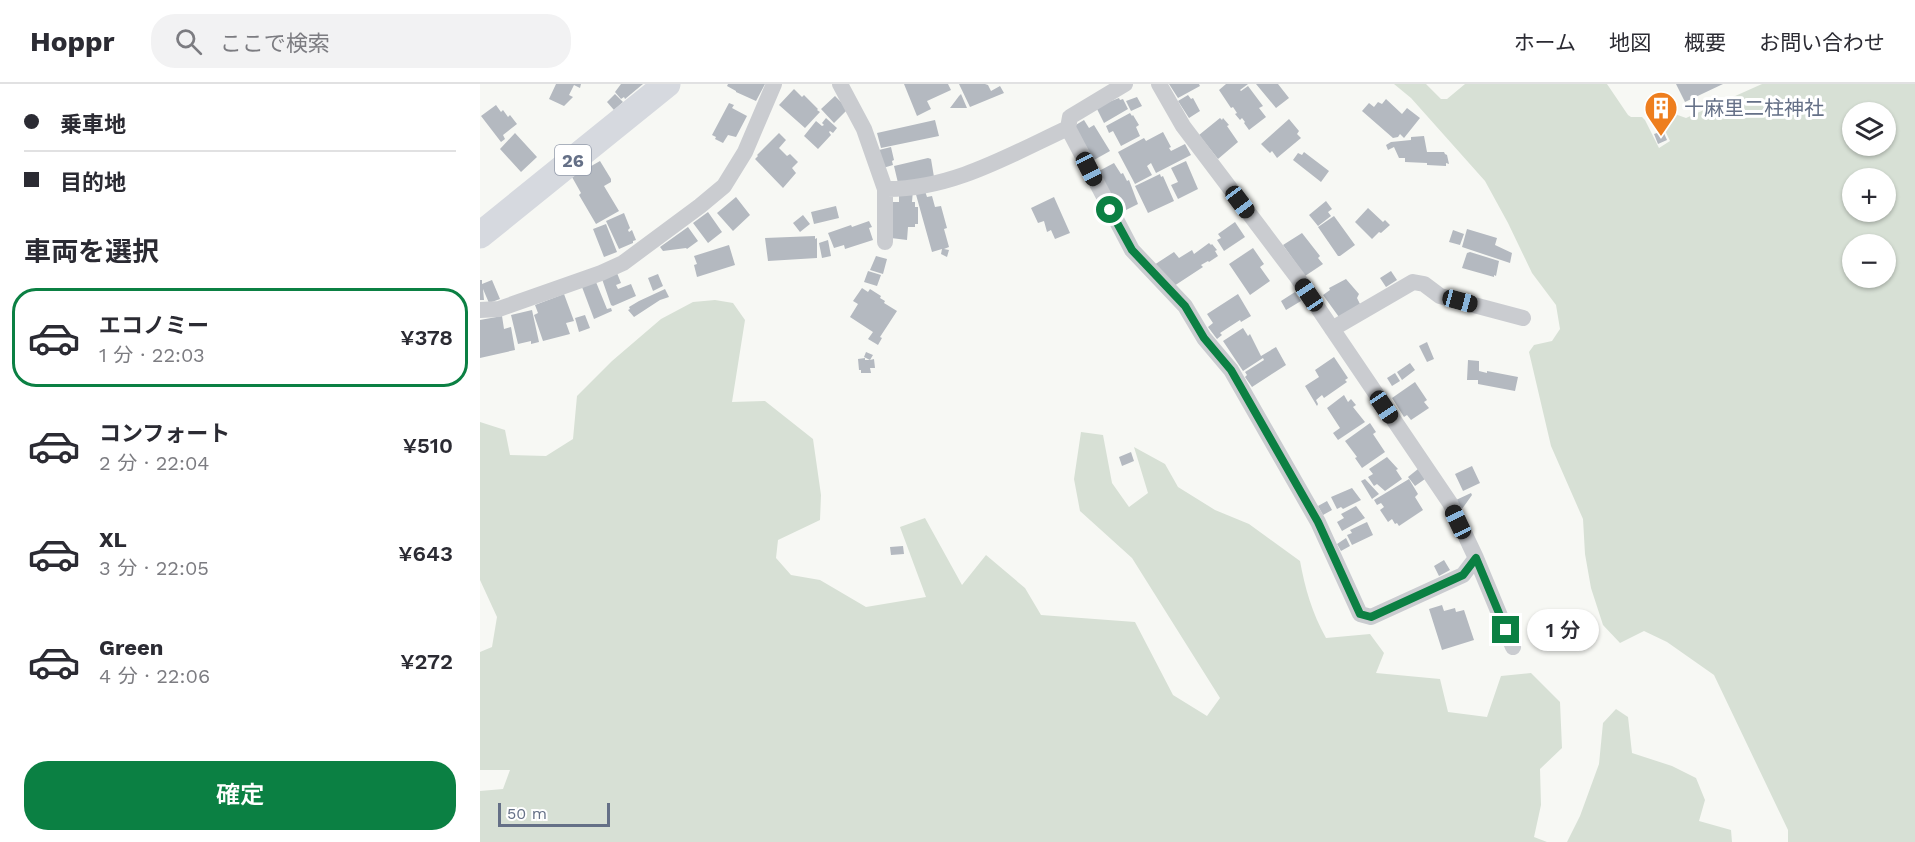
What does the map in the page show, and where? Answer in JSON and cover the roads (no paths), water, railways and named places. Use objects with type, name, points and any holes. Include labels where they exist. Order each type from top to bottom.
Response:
[{"type":"main road","name":"26","points":[[480,235],[667,84]]},
{"type":"street","points":[[480,310],[499,309],[623,264],[700,206],[724,186],[745,153],[774,84]]},
{"type":"street","points":[[840,84],[864,129],[885,189],[885,242]]},
{"type":"street","points":[[1125,84],[1070,117],[1068,128],[1132,250],[1185,306],[1204,338],[1231,370],[1318,522],[1360,614],[1371,617],[1463,575],[1476,558]]},
{"type":"street","points":[[1158,84],[1183,126],[1297,277],[1450,503],[1514,647]]},
{"type":"street","points":[[885,189],[902,189],[958,178],[1068,128]]},
{"type":"street","points":[[1332,329],[1413,282],[1424,284],[1440,296],[1523,318]]},
{"type":"place","name":"十麻里二柱神社","points":[[1661,137]]}]
